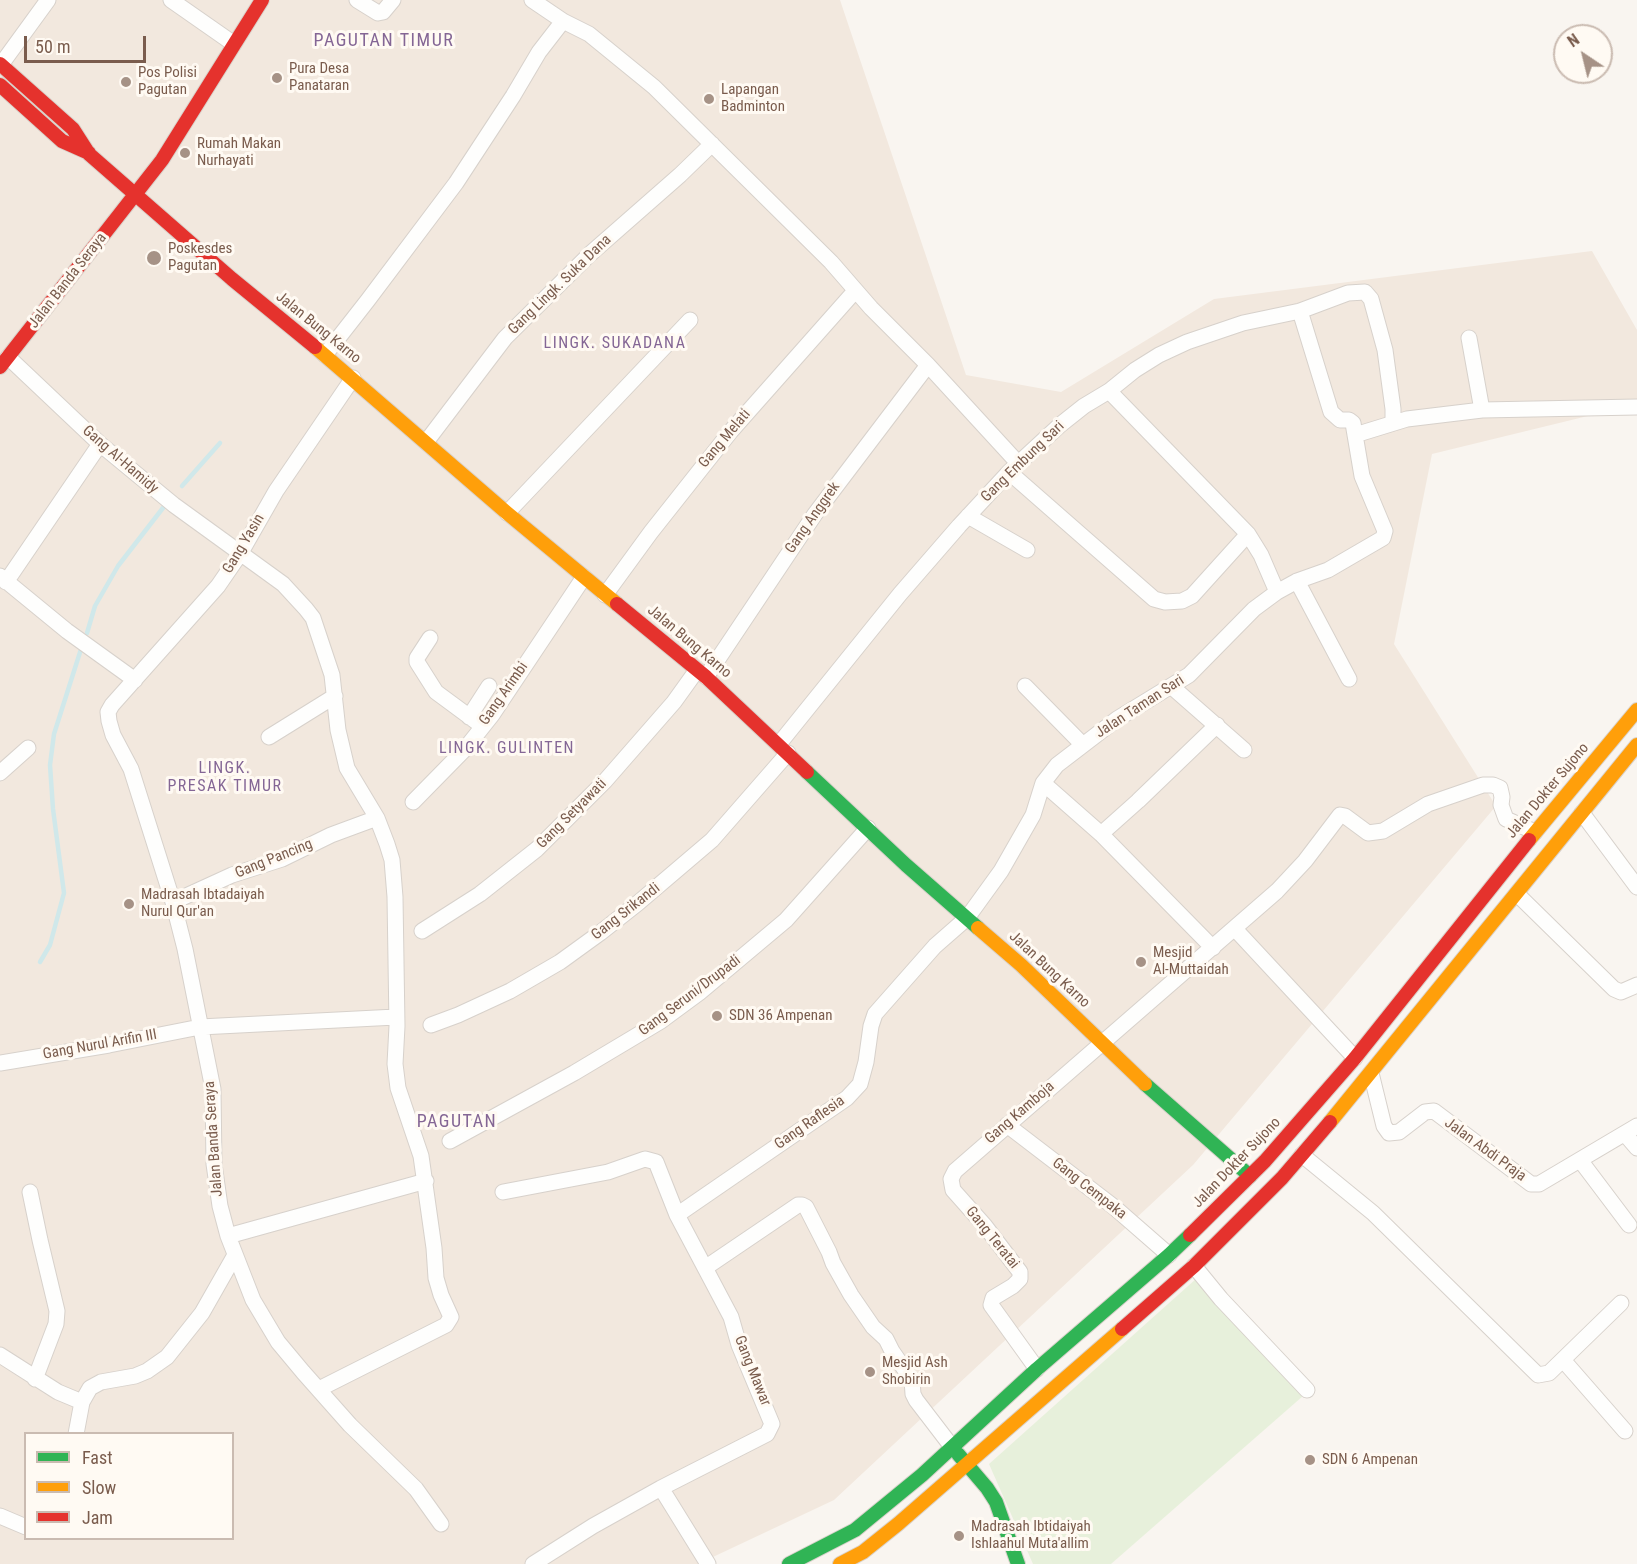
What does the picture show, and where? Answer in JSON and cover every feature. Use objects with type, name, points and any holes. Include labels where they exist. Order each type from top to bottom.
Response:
[{"type":"main road","name":"Jalan Banda Seraya","points":[[4,362],[162,160],[262,0]]},
{"type":"main road","name":"Jalan Bung Karno","points":[[0,65],[73,129],[89,154]]},
{"type":"main road","name":"Jalan Bung Karno","points":[[0,85],[62,141],[89,154],[232,279],[353,378],[507,513],[702,673],[906,865],[1021,965],[1143,1082],[1250,1176]]},
{"type":"main road","name":"Jalan Dokter Sujono","points":[[789,1564],[855,1530],[1169,1255],[1265,1161],[1355,1058],[1535,832],[1637,710]]},
{"type":"main road","points":[[840,1564],[862,1552],[898,1524],[1194,1266],[1253,1208],[1282,1178],[1371,1073],[1637,745]]},
{"type":"main road","points":[[1265,1161],[1282,1178]]},
{"type":"main road","points":[[1236,1190],[1253,1208]]},
{"type":"main road","points":[[952,1447],[996,1502],[1018,1564]]},
{"type":"street","points":[[0,65],[48,0]]},
{"type":"street","points":[[171,0],[234,44]]},
{"type":"street","points":[[357,0],[378,13],[383,12],[393,0]]},
{"type":"street","points":[[532,0],[563,21],[589,34],[654,87],[831,262],[855,291],[928,365],[1014,467],[1154,599],[1165,603],[1182,601],[1192,596],[1248,534]]},
{"type":"street","points":[[325,355],[456,183],[539,52],[563,21]]},
{"type":"street","name":"Gang Lingk. Suka Dana","points":[[426,442],[505,338],[590,254],[712,144]]},
{"type":"street","name":"Gang Melati","points":[[605,595],[651,532],[731,431],[855,291]]},
{"type":"street","name":"Gang Embung Sari","points":[[784,749],[843,663],[977,522],[1014,467],[1084,406],[1159,355],[1188,342],[1243,323],[1300,311],[1348,293],[1365,292],[1371,299],[1385,350],[1393,423]]},
{"type":"street","points":[[1300,311],[1331,412],[1340,420],[1353,422],[1355,435],[1407,419],[1482,410],[1637,407]]},
{"type":"street","points":[[507,513],[690,320]]},
{"type":"street","points":[[1469,338],[1482,410]]},
{"type":"street","name":"Gang Al-Hamidy","points":[[4,362],[167,500],[283,584],[313,618],[332,675],[338,730],[347,768],[377,818],[390,852],[394,878],[395,1064],[398,1088],[421,1156],[426,1181],[436,1278],[451,1315],[450,1321],[319,1389]]},
{"type":"street","name":"Gang Anggrek","points":[[702,673],[814,514],[928,365]]},
{"type":"street","name":"Gang Yasin","points":[[119,697],[218,586],[240,554],[280,486],[353,378]]},
{"type":"street","points":[[1109,391],[1248,534],[1261,555],[1277,592]]},
{"type":"street","name":"Jalan Taman Sari","points":[[967,918],[1024,835],[1034,815],[1043,783],[1057,765],[1117,719],[1201,665],[1254,609],[1277,592],[1328,570],[1381,540],[1385,534],[1362,476],[1355,435]]},
{"type":"street","points":[[100,444],[3,579],[67,631],[135,680]]},
{"type":"street","points":[[977,522],[1027,550]]},
{"type":"street","name":"Gang Arimbi","points":[[413,802],[465,749],[502,701],[584,577]]},
{"type":"street","points":[[1297,582],[1349,679]]},
{"type":"street","points":[[430,638],[417,658],[417,662],[436,693],[482,726]]},
{"type":"street","name":"Gang Setyawati","points":[[422,932],[480,894],[537,849],[605,782],[702,673]]},
{"type":"street","points":[[469,717],[489,686]]},
{"type":"street","points":[[1025,686],[1083,745]]},
{"type":"street","points":[[1171,686],[1244,750]]},
{"type":"street","points":[[269,737],[334,696]]},
{"type":"street","name":"Jalan Banda Seraya","points":[[119,697],[108,712],[109,721],[113,735],[131,769],[173,902],[185,949],[213,1089],[219,1206],[235,1255],[253,1300],[278,1342],[350,1425],[416,1489],[441,1524]]},
{"type":"street","points":[[1101,834],[1216,725]]},
{"type":"street","points":[[0,773],[28,748]]},
{"type":"street","name":"Gang Srikandi","points":[[430,1025],[458,1016],[510,991],[560,962],[600,933],[661,885],[712,840],[784,749]]},
{"type":"street","points":[[1043,783],[1101,834],[1213,948]]},
{"type":"street","name":"Gang Kamboja","points":[[952,1190],[951,1179],[955,1171],[1235,929],[1292,876],[1341,815],[1368,833],[1383,831],[1428,804],[1483,785],[1493,785],[1500,788],[1503,813],[1506,819],[1535,832]]},
{"type":"street","points":[[1582,813],[1637,887]]},
{"type":"street","name":"Gang Pancing","points":[[173,902],[377,818]]},
{"type":"street","name":"Gang Seruni/Drupadi","points":[[450,1141],[661,1022],[786,920],[868,828]]},
{"type":"street","points":[[1517,894],[1614,989],[1621,992],[1637,985]]},
{"type":"street","name":"Gang Raflesia","points":[[677,1215],[847,1098],[860,1084],[875,1014],[935,946],[967,918]]},
{"type":"street","points":[[1458,928],[1473,946]]},
{"type":"street","points":[[1235,929],[1355,1058]]},
{"type":"street","name":"Gang Nurul Arifin III","points":[[0,1063],[200,1027],[396,1017]]},
{"type":"street","name":"Jalan Abdi Praja","points":[[1371,1073],[1384,1126],[1389,1133],[1399,1132],[1425,1112],[1434,1111],[1531,1184],[1539,1184],[1631,1130]]},
{"type":"street","name":"Gang Cempaka","points":[[1007,1125],[1114,1206],[1169,1255]]},
{"type":"street","points":[[1631,1130],[1637,1148]]},
{"type":"street","points":[[1302,1155],[1373,1214],[1538,1375],[1549,1373],[1620,1303]]},
{"type":"street","name":"Gang Mawar","points":[[503,1192],[608,1172],[645,1159],[651,1159],[657,1164],[677,1215],[730,1317],[739,1345],[772,1419],[772,1426],[767,1434],[661,1488],[593,1526],[533,1564]]},
{"type":"street","points":[[1580,1160],[1629,1225]]},
{"type":"street","points":[[228,1236],[426,1181]]},
{"type":"street","name":"Gang Teratai","points":[[952,1190],[985,1226],[1020,1272],[1020,1279],[993,1298],[991,1305],[1037,1369]]},
{"type":"street","points":[[30,1192],[57,1311],[56,1324],[35,1378]]},
{"type":"street","points":[[705,1268],[798,1205],[806,1207],[851,1295],[873,1327],[886,1339],[912,1380],[916,1400],[952,1447]]},
{"type":"street","points":[[76,1432],[82,1402],[90,1388],[101,1382],[135,1376],[167,1358],[202,1312],[235,1255]]},
{"type":"street","points":[[1194,1266],[1221,1299],[1307,1390]]},
{"type":"street","points":[[0,1355],[69,1398],[82,1402]]},
{"type":"street","points":[[1563,1360],[1625,1431]]},
{"type":"street","points":[[661,1488],[708,1564]]},
{"type":"street","points":[[0,1516],[24,1526]]},
{"type":"shaded area","points":[[0,0],[840,0],[966,375],[1061,392],[1214,299],[1592,251],[1637,330],[1637,404],[1432,454],[1394,644],[1496,806],[1193,1165],[834,1500],[698,1564],[0,1564]]},
{"type":"green space","points":[[1197,1278],[1303,1396],[1111,1564],[1033,1564],[989,1464]]},
{"type":"waterway","points":[[182,486],[220,443]]},
{"type":"waterway","points":[[87,633],[95,606],[118,566],[166,504]]},
{"type":"waterway","points":[[40,962],[50,945],[64,893],[53,809],[50,765],[54,734],[82,646]]},
{"type":"traffic: fast","points":[[807,772],[906,865],[978,928]]},
{"type":"traffic: fast","points":[[1145,1084],[1250,1176]]},
{"type":"traffic: fast","points":[[789,1564],[855,1530],[922,1475],[1037,1369],[1190,1235]]},
{"type":"traffic: fast","points":[[958,1454],[996,1502],[1018,1564]]},
{"type":"traffic: slow","points":[[315,347],[507,513],[617,604]]},
{"type":"traffic: slow","points":[[1529,840],[1637,710]]},
{"type":"traffic: slow","points":[[1330,1122],[1637,745]]},
{"type":"traffic: slow","points":[[978,928],[1021,965],[1145,1084]]},
{"type":"traffic: slow","points":[[840,1564],[863,1552],[898,1524],[1122,1329]]},
{"type":"traffic: jam","points":[[0,367],[162,160],[262,0]]},
{"type":"traffic: jam","points":[[0,64],[73,129],[89,154],[232,279],[315,347]]},
{"type":"traffic: jam","points":[[0,85],[62,141],[89,153]]},
{"type":"traffic: jam","points":[[617,604],[706,677],[807,772]]},
{"type":"traffic: jam","points":[[1190,1235],[1265,1161],[1355,1058],[1529,840]]},
{"type":"traffic: jam","points":[[1122,1329],[1194,1266],[1282,1178],[1330,1122]]},
{"type":"place","name":"Pura Desa Panataran","points":[[277,78]]},
{"type":"place","name":"Pos Polisi Pagutan","points":[[126,82]]},
{"type":"place","name":"Lapangan Badminton","points":[[709,99]]},
{"type":"place","name":"Rumah Makan Nurhayati","points":[[185,153]]},
{"type":"place","name":"Poskesdes Pagutan","points":[[154,258]]},
{"type":"place","name":"Madrasah Ibtadaiyah Nurul Qur'an","points":[[129,904]]},
{"type":"place","name":"Mesjid Al-Muttaidah","points":[[1141,962]]},
{"type":"place","name":"SDN 36 Ampenan","points":[[717,1016]]},
{"type":"place","name":"Mesjid Ash Shobirin","points":[[870,1372]]},
{"type":"place","name":"SDN 6 Ampenan","points":[[1310,1460]]},
{"type":"place","name":"Madrasah Ibtidaiyah Ishlaahul Muta'allim","points":[[959,1536]]},
{"type":"district","name":"PAGUTAN TIMUR","points":[[384,41]]},
{"type":"district","name":"LINGK. SUKADANA","points":[[615,344]]},
{"type":"district","name":"LINGK. GULINTEN","points":[[507,749]]},
{"type":"district","name":"LINGK. PRESAK TIMUR","points":[[225,778]]},
{"type":"district","name":"PAGUTAN","points":[[457,1122]]}]
